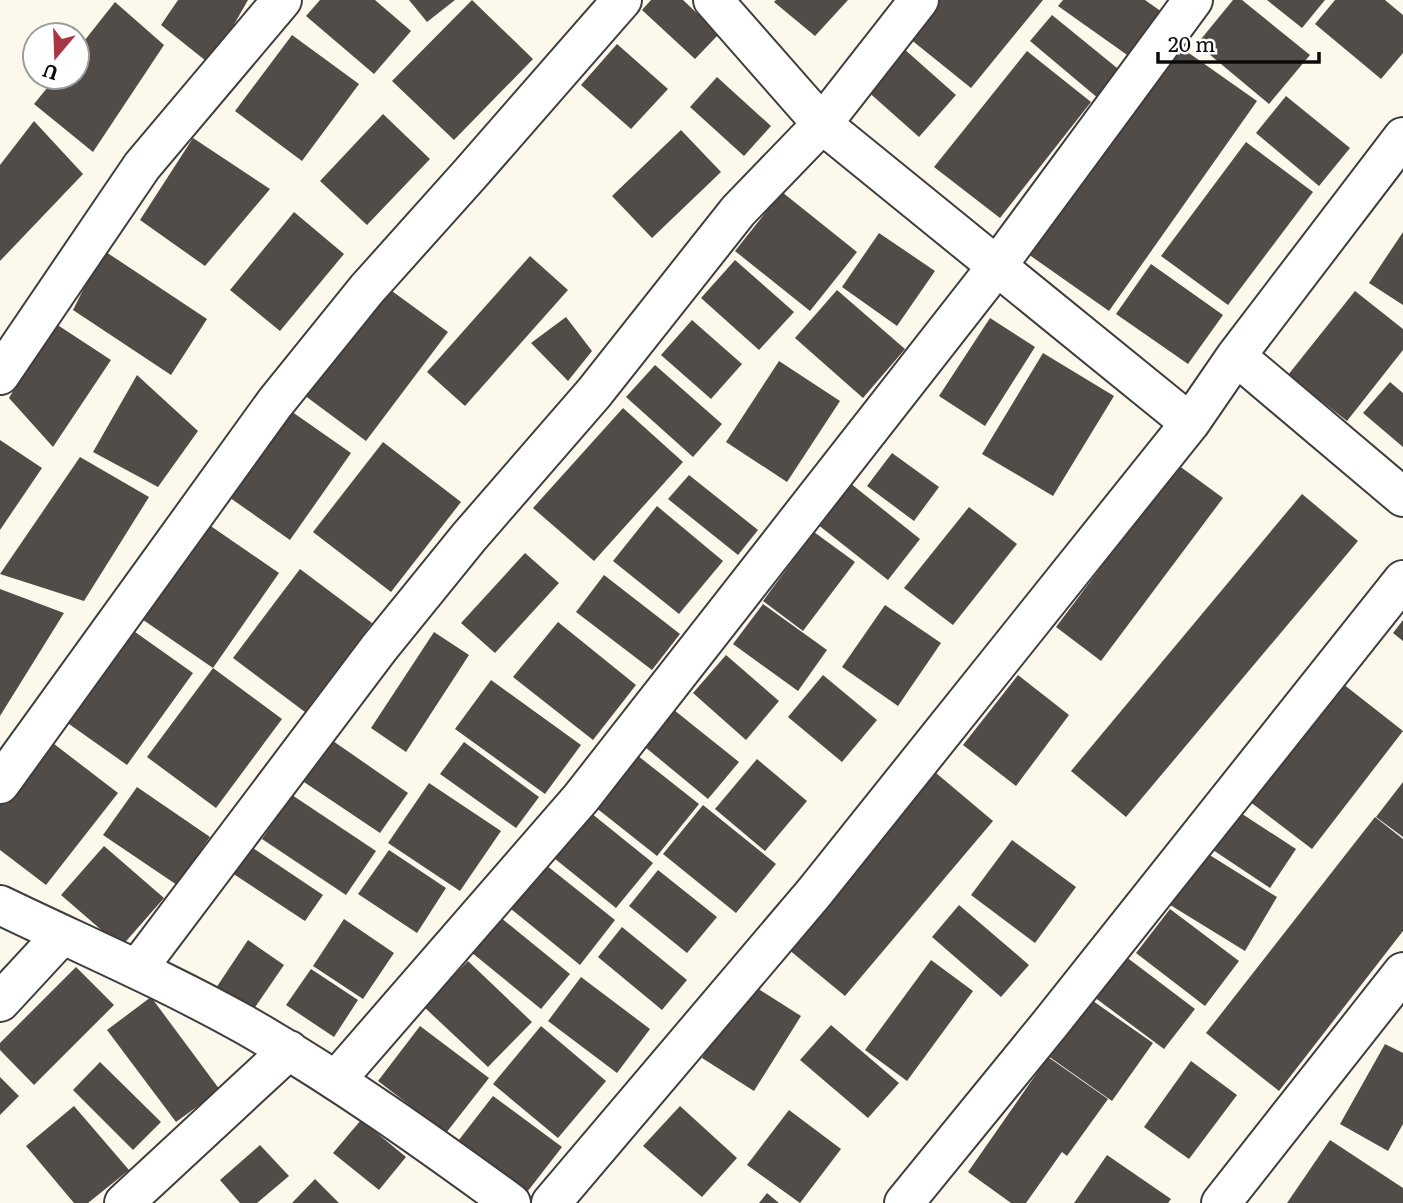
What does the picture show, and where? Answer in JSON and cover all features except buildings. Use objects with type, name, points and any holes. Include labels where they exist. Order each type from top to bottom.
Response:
[{"type":"street","points":[[0,375],[142,166],[282,0]]},
{"type":"street","points":[[0,784],[275,403],[367,289],[622,0]]},
{"type":"street","points":[[713,0],[822,124],[1191,423]]},
{"type":"street","points":[[138,968],[379,648],[469,537],[594,393],[738,211],[822,124],[919,0]]},
{"type":"street","points":[[336,1080],[581,798],[997,266],[1193,0]]},
{"type":"street","points":[[551,1203],[814,893],[1191,423],[1236,356],[1403,137]]},
{"type":"street","points":[[1236,356],[1403,497]]},
{"type":"street","points":[[904,1203],[1051,1024],[1403,580]]},
{"type":"street","points":[[0,905],[138,968],[289,1050],[511,1203]]},
{"type":"street","points":[[0,1002],[62,935]]},
{"type":"street","points":[[1222,1203],[1403,972]]},
{"type":"street","points":[[124,1203],[289,1050]]}]
